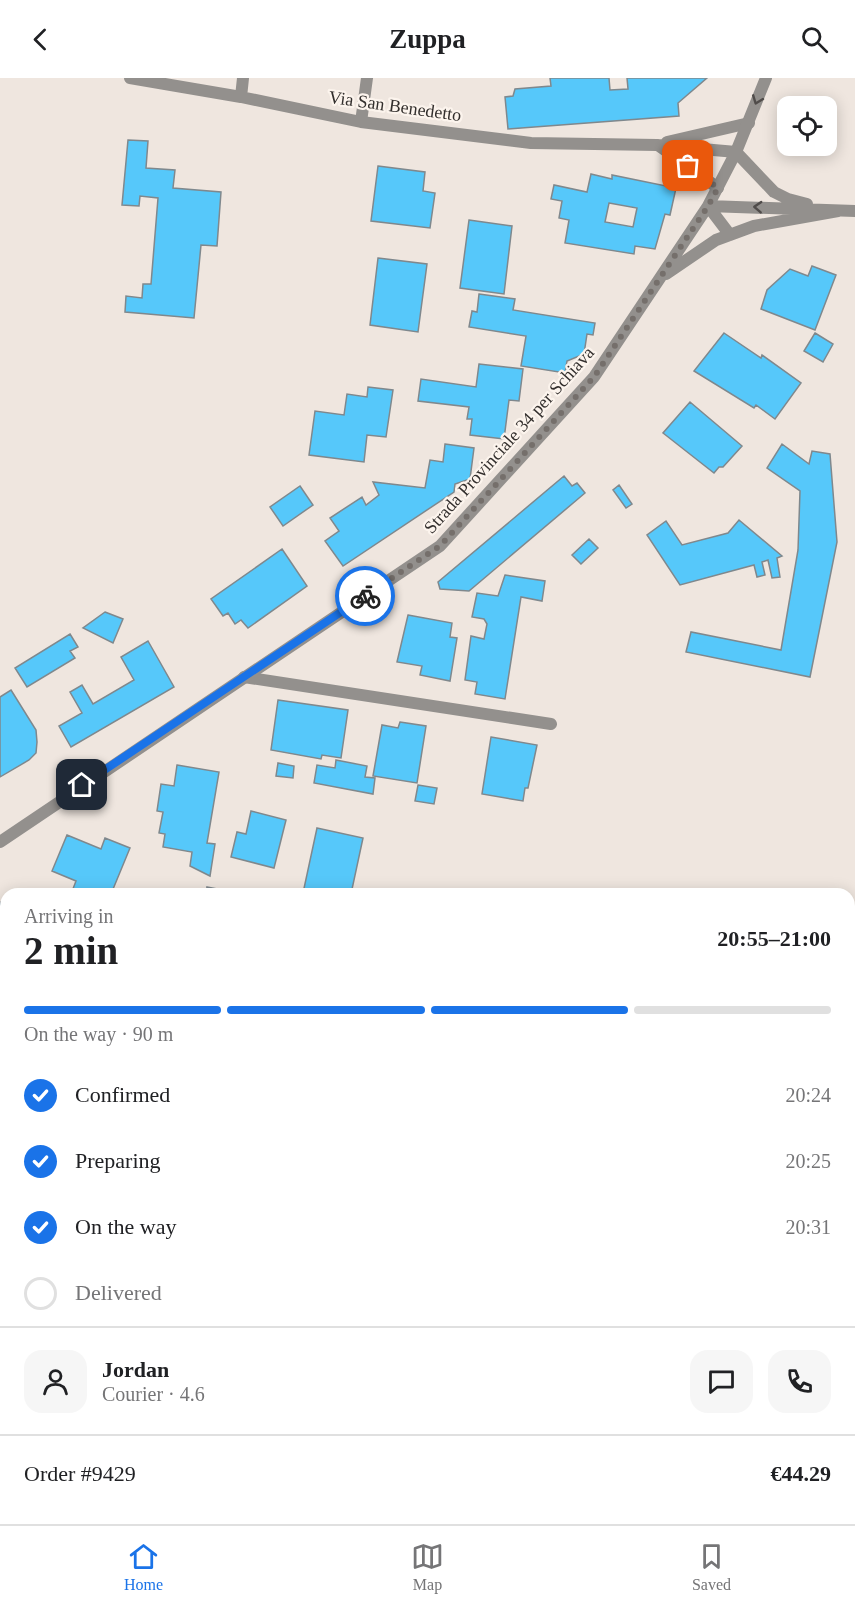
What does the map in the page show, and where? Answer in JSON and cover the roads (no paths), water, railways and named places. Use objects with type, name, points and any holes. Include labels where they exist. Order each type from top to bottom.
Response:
[{"type":"street","name":"Via San Benedetto","points":[[130,78],[241,97],[361,122],[531,142],[657,145]]},
{"type":"street","points":[[241,97],[243,78]]},
{"type":"street","points":[[361,122],[367,78]]},
{"type":"street","name":"Strada Provinciale 34 per Schiava","points":[[0,842],[440,546],[594,377],[708,206],[736,152],[766,78]]},
{"type":"street","points":[[657,145],[748,123]]},
{"type":"street","points":[[657,145],[736,152],[774,192],[788,199],[838,211]]},
{"type":"street","points":[[657,145],[718,188]]},
{"type":"street","points":[[708,206],[855,211]]},
{"type":"street","points":[[708,206],[730,235]]},
{"type":"street","points":[[660,278],[716,240],[754,226],[838,211]]},
{"type":"street","points":[[244,677],[551,724]]}]
